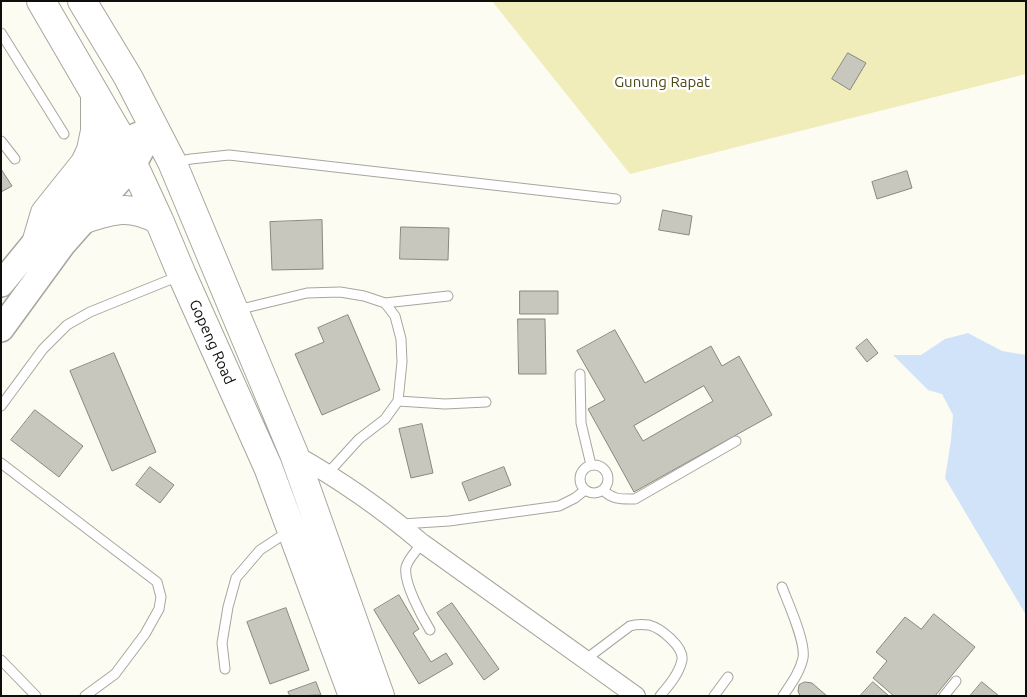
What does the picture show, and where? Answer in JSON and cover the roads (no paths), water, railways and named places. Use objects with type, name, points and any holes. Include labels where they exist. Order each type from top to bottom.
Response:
[{"type":"highway","name":"Gopeng Road","points":[[41,1],[128,154],[159,220],[268,467],[353,696]]},
{"type":"highway","name":"Gopeng Road","points":[[82,1],[128,77],[172,162],[294,454],[380,696]]},
{"type":"highway","points":[[38,240],[46,213],[85,163],[91,150],[94,131],[95,97]]},
{"type":"highway","points":[[85,219],[110,210],[130,210],[143,212],[159,220]]},
{"type":"main road","points":[[1,284],[38,240],[154,127]]},
{"type":"main road","points":[[1,329],[64,244],[85,219],[128,154]]},
{"type":"street","points":[[268,467],[294,454],[328,473],[399,524],[422,543],[636,696]]},
{"type":"lane","points":[[1,33],[64,134]]},
{"type":"lane","points":[[1,141],[15,159]]},
{"type":"lane","points":[[172,162],[229,156],[616,199]]},
{"type":"lane","points":[[1,406],[44,349],[68,325],[112,302],[182,275]]},
{"type":"lane","points":[[234,311],[307,293],[340,292],[364,296],[384,303],[448,296]]},
{"type":"lane","points":[[328,473],[359,439],[385,419],[398,401],[402,362],[401,339],[395,316],[384,303]]},
{"type":"lane","points":[[580,374],[581,423],[591,465]]},
{"type":"lane","points":[[398,401],[445,404],[486,402]]},
{"type":"lane","points":[[603,490],[611,498],[635,499],[736,441]]},
{"type":"lane","points":[[1,463],[157,582],[161,597],[159,609],[145,634],[115,674],[85,696]]},
{"type":"lane","points":[[591,465],[603,468],[609,479],[603,490],[597,493],[585,490],[581,485],[580,479],[586,468],[591,465]]},
{"type":"lane","points":[[399,524],[449,521],[560,506],[585,490]]},
{"type":"lane","points":[[225,669],[222,643],[228,607],[236,578],[260,550],[291,530]]},
{"type":"lane","points":[[422,543],[406,565],[406,573],[420,614],[430,630]]},
{"type":"lane","points":[[782,587],[799,632],[804,656],[798,674],[783,696]]},
{"type":"lane","points":[[586,659],[630,626],[636,624],[650,625],[665,634],[679,647],[682,658],[676,675],[660,696]]},
{"type":"lane","points":[[1,660],[36,696]]},
{"type":"lane","points":[[714,696],[728,677]]},
{"type":"lane","points":[[944,696],[956,681]]},
{"type":"water","points":[[968,333],[1002,351],[1026,355],[1026,615],[945,478],[953,415],[942,394],[928,390],[893,355],[921,355],[945,339]]},
{"type":"park label","name":"Gunung Rapat","points":[[662,82]]}]
